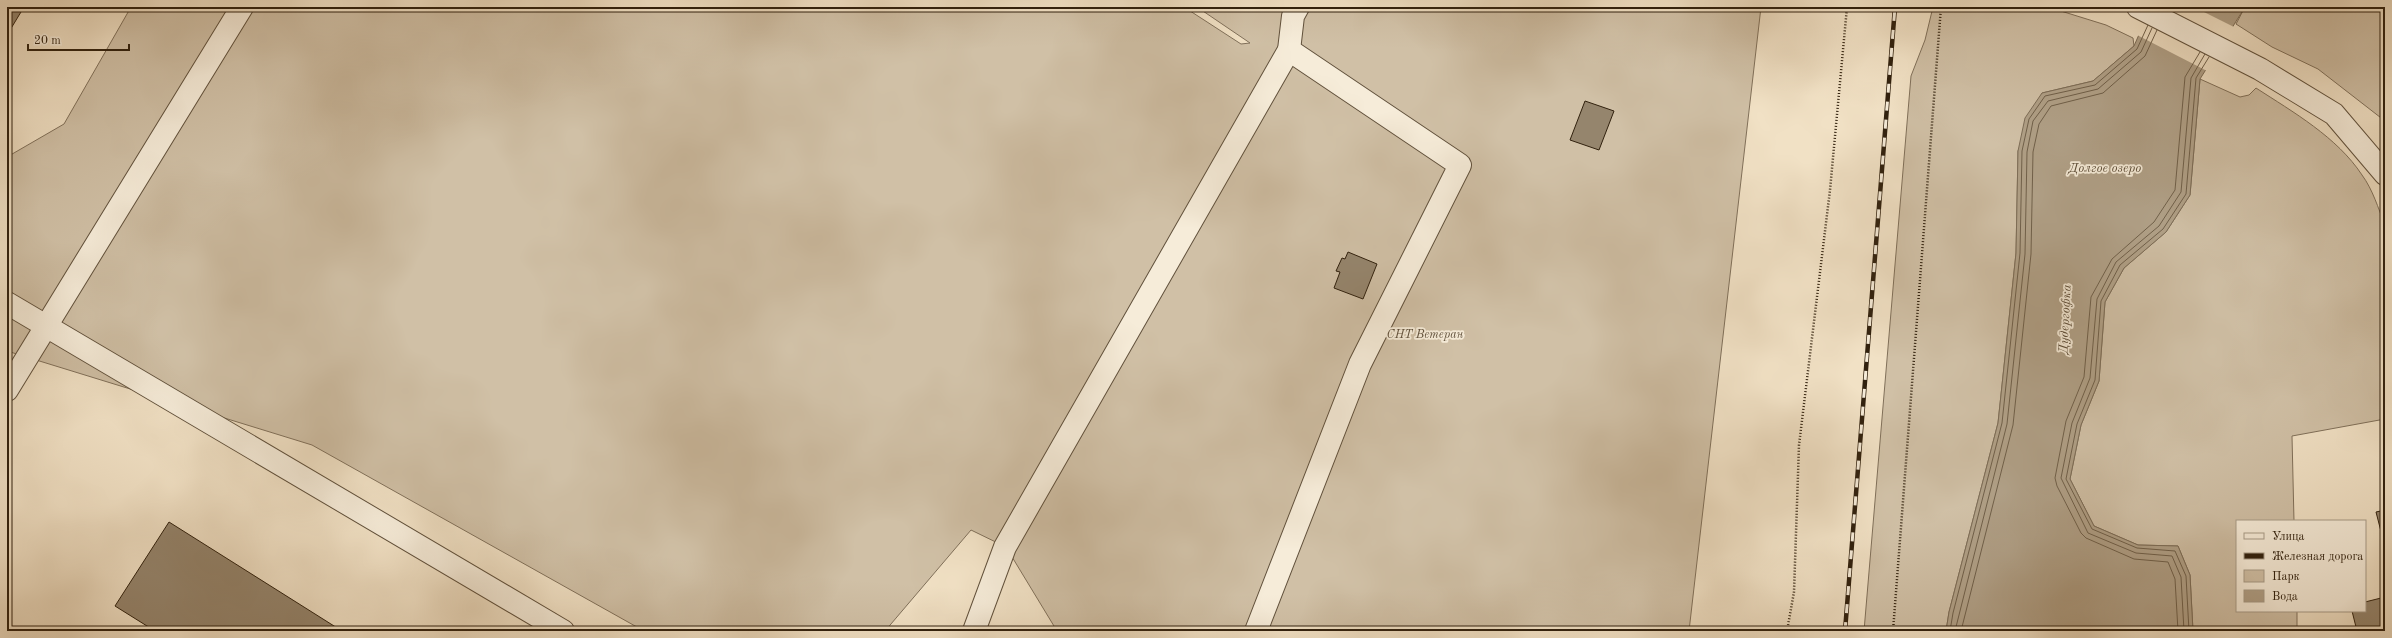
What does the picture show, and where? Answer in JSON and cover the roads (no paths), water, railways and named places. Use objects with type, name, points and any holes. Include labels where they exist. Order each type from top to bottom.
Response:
[{"type":"street","points":[[7,390],[242,7]]},
{"type":"street","points":[[974,631],[1006,547],[1290,50],[1293,16],[1298,7]]},
{"type":"street","points":[[2138,7],[2260,69],[2334,114],[2385,174]]},
{"type":"street","points":[[1256,631],[1360,364],[1460,165],[1290,50]]},
{"type":"street","points":[[7,303],[563,631]]},
{"type":"water","name":"Долгое озеро","points":[[2151,7],[2245,7],[2200,79],[2190,195],[2166,232],[2124,268],[2105,302],[2099,381],[2081,425],[2070,479],[2094,526],[2138,545],[2178,546],[2190,575],[2193,631],[1946,631],[1949,612],[1998,423],[2016,253],[2018,151],[2025,118],[2042,93],[2093,81],[2134,46]]},
{"type":"railway","points":[[1845,631],[1895,7]]},
{"type":"water label","name":"Дудергофка","points":[[2064,319]]},
{"type":"park label","name":"СНТ Ветеран","points":[[1425,334]]}]
